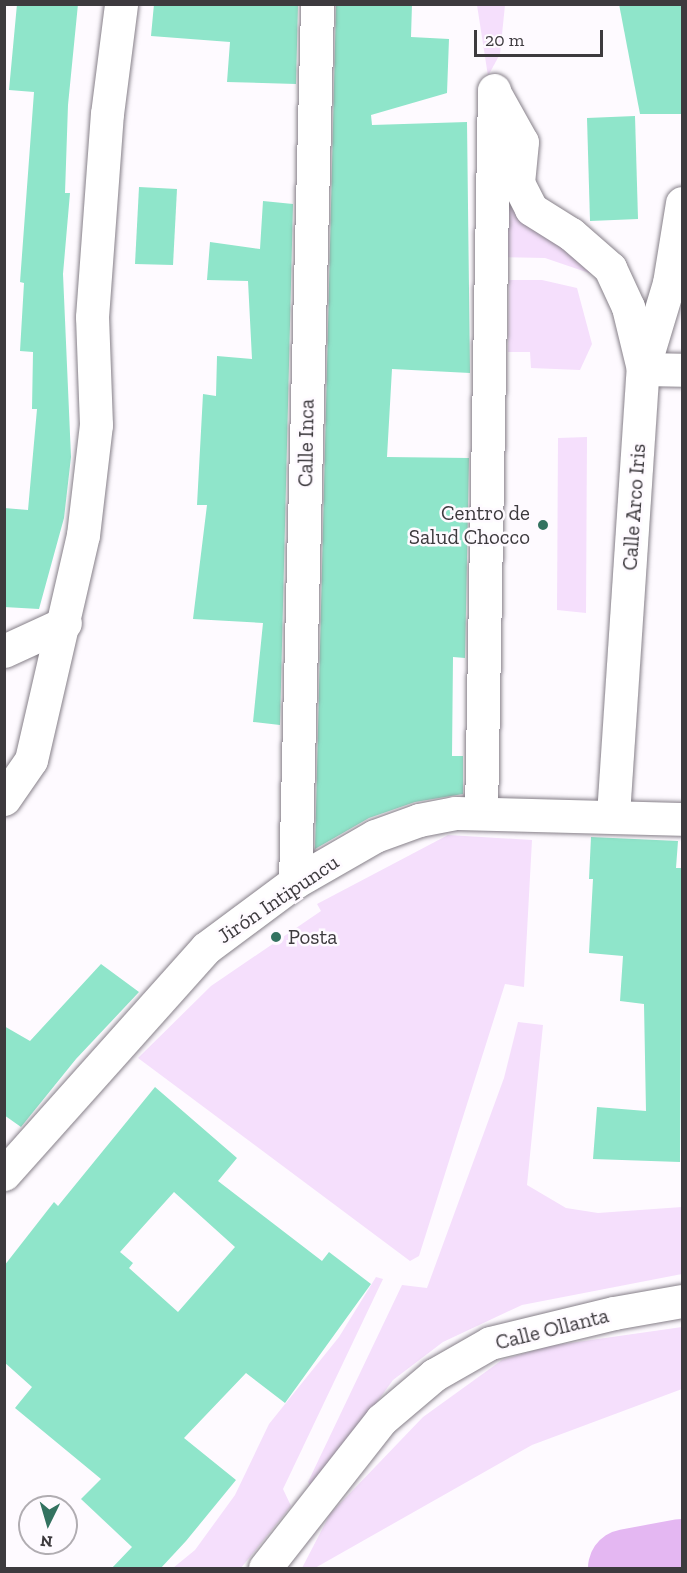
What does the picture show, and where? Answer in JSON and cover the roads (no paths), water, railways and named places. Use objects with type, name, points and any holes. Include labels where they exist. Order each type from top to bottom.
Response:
[{"type":"street","points":[[4,799],[31,760],[65,623],[83,536],[96,425],[92,317],[107,114],[121,4]]},
{"type":"street","name":"Calle Inca","points":[[295,882],[317,4]]},
{"type":"street","points":[[481,813],[494,90],[522,142],[518,183],[531,209],[571,234],[610,268],[628,307],[643,369],[682,369]]},
{"type":"street","name":"Calle Arco Iris","points":[[613,815],[643,369],[669,283],[682,203]]},
{"type":"street","points":[[4,651],[65,623]]},
{"type":"street","name":"Jirón Intipuncu","points":[[4,1174],[206,948],[295,882],[386,832],[419,820],[455,813],[613,815],[682,819]]},
{"type":"street","name":"Calle Ollanta","points":[[265,1569],[381,1420],[434,1375],[490,1343],[614,1313],[682,1301]]},
{"type":"waterway","points":[[627,1568],[682,1558]]},
{"type":"place","name":"Centro de Salud Chocco","points":[[543,525]]},
{"type":"place","name":"Posta","points":[[276,937]]}]
